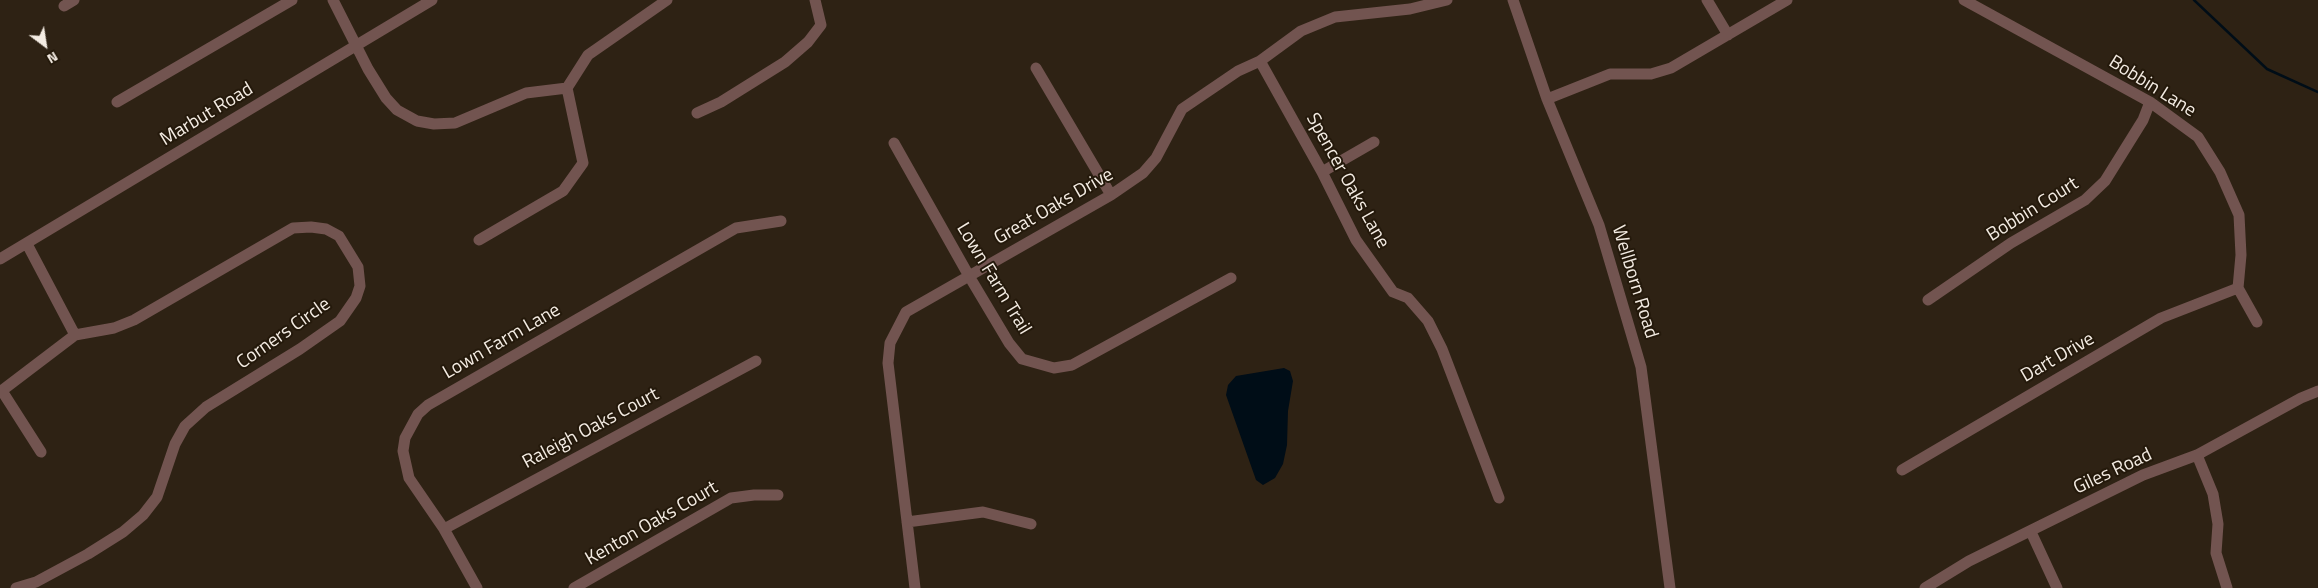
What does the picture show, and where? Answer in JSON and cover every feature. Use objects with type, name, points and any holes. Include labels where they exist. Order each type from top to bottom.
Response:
[{"type":"street","points":[[117,102],[292,0]]},
{"type":"street","points":[[333,0],[386,98],[397,110],[417,121],[434,124],[455,123],[526,93],[568,88]]},
{"type":"street","name":"Marbut Road","points":[[0,259],[432,0]]},
{"type":"street","points":[[479,240],[563,190],[583,163],[568,88],[588,55],[667,0]]},
{"type":"street","points":[[697,114],[721,102],[777,67],[808,42],[821,25],[815,0]]},
{"type":"street","name":"Great Oaks Drive","points":[[915,588],[888,363],[890,343],[906,312],[1111,195],[1143,173],[1156,158],[1182,109],[1238,71],[1260,61],[1301,31],[1335,17],[1410,9],[1447,0]]},
{"type":"street","name":"Wellborn Road","points":[[1513,0],[1548,98],[1598,225],[1640,367],[1670,588]]},
{"type":"street","points":[[1707,0],[1728,35]]},
{"type":"street","points":[[1548,98],[1610,74],[1651,74],[1671,68],[1787,0]]},
{"type":"street","name":"Bobbin Lane","points":[[1964,0],[2150,102],[2198,137],[2220,172],[2239,215],[2241,255],[2238,288]]},
{"type":"street","name":"Spencer Oaks Lane","points":[[1260,61],[1322,172],[1356,240],[1393,292],[1408,298],[1428,321],[1442,349],[1500,498]]},
{"type":"street","points":[[1036,68],[1111,195]]},
{"type":"street","name":"Bobbin Court","points":[[1928,300],[2011,243],[2085,200],[2105,181],[2143,120],[2150,102]]},
{"type":"street","points":[[1322,172],[1374,142]]},
{"type":"street","name":"Lown Farm Trail","points":[[894,143],[969,276],[1009,343],[1022,359],[1054,368],[1072,365],[1231,278]]},
{"type":"street","name":"Lown Farm Lane","points":[[477,588],[444,529],[409,478],[405,465],[405,438],[414,420],[428,405],[736,228],[781,221]]},
{"type":"street","name":"Corners Circle","points":[[1,392],[75,334],[114,328],[134,320],[294,228],[312,227],[326,230],[339,236],[358,267],[360,286],[356,298],[340,322],[206,407],[185,426],[174,444],[157,497],[143,515],[122,532],[88,554],[36,582],[16,588]]},
{"type":"street","points":[[27,244],[75,334]]},
{"type":"street","points":[[2238,288],[2257,322]]},
{"type":"street","name":"Dart Drive","points":[[1902,470],[2161,318],[2238,288]]},
{"type":"street","name":"Raleigh Oaks Court","points":[[444,529],[756,361]]},
{"type":"street","name":"Giles Road","points":[[1925,588],[1969,561],[2143,475],[2197,455],[2301,398],[2318,391]]},
{"type":"street","points":[[1,392],[41,452]]},
{"type":"street","points":[[2197,455],[2213,494],[2218,524],[2216,552],[2227,588]]},
{"type":"street","name":"Kenton Oaks Court","points":[[574,588],[731,498],[754,495],[778,495]]},
{"type":"street","points":[[907,522],[983,512],[1031,524]]},
{"type":"street","points":[[2031,532],[2057,588]]},
{"type":"shaded area","points":[[1284,368],[1290,371],[1293,381],[1288,411],[1287,445],[1283,464],[1275,478],[1263,485],[1256,480],[1226,395],[1228,385],[1236,376]]},
{"type":"waterway","points":[[2194,0],[2267,69],[2318,92]]}]
